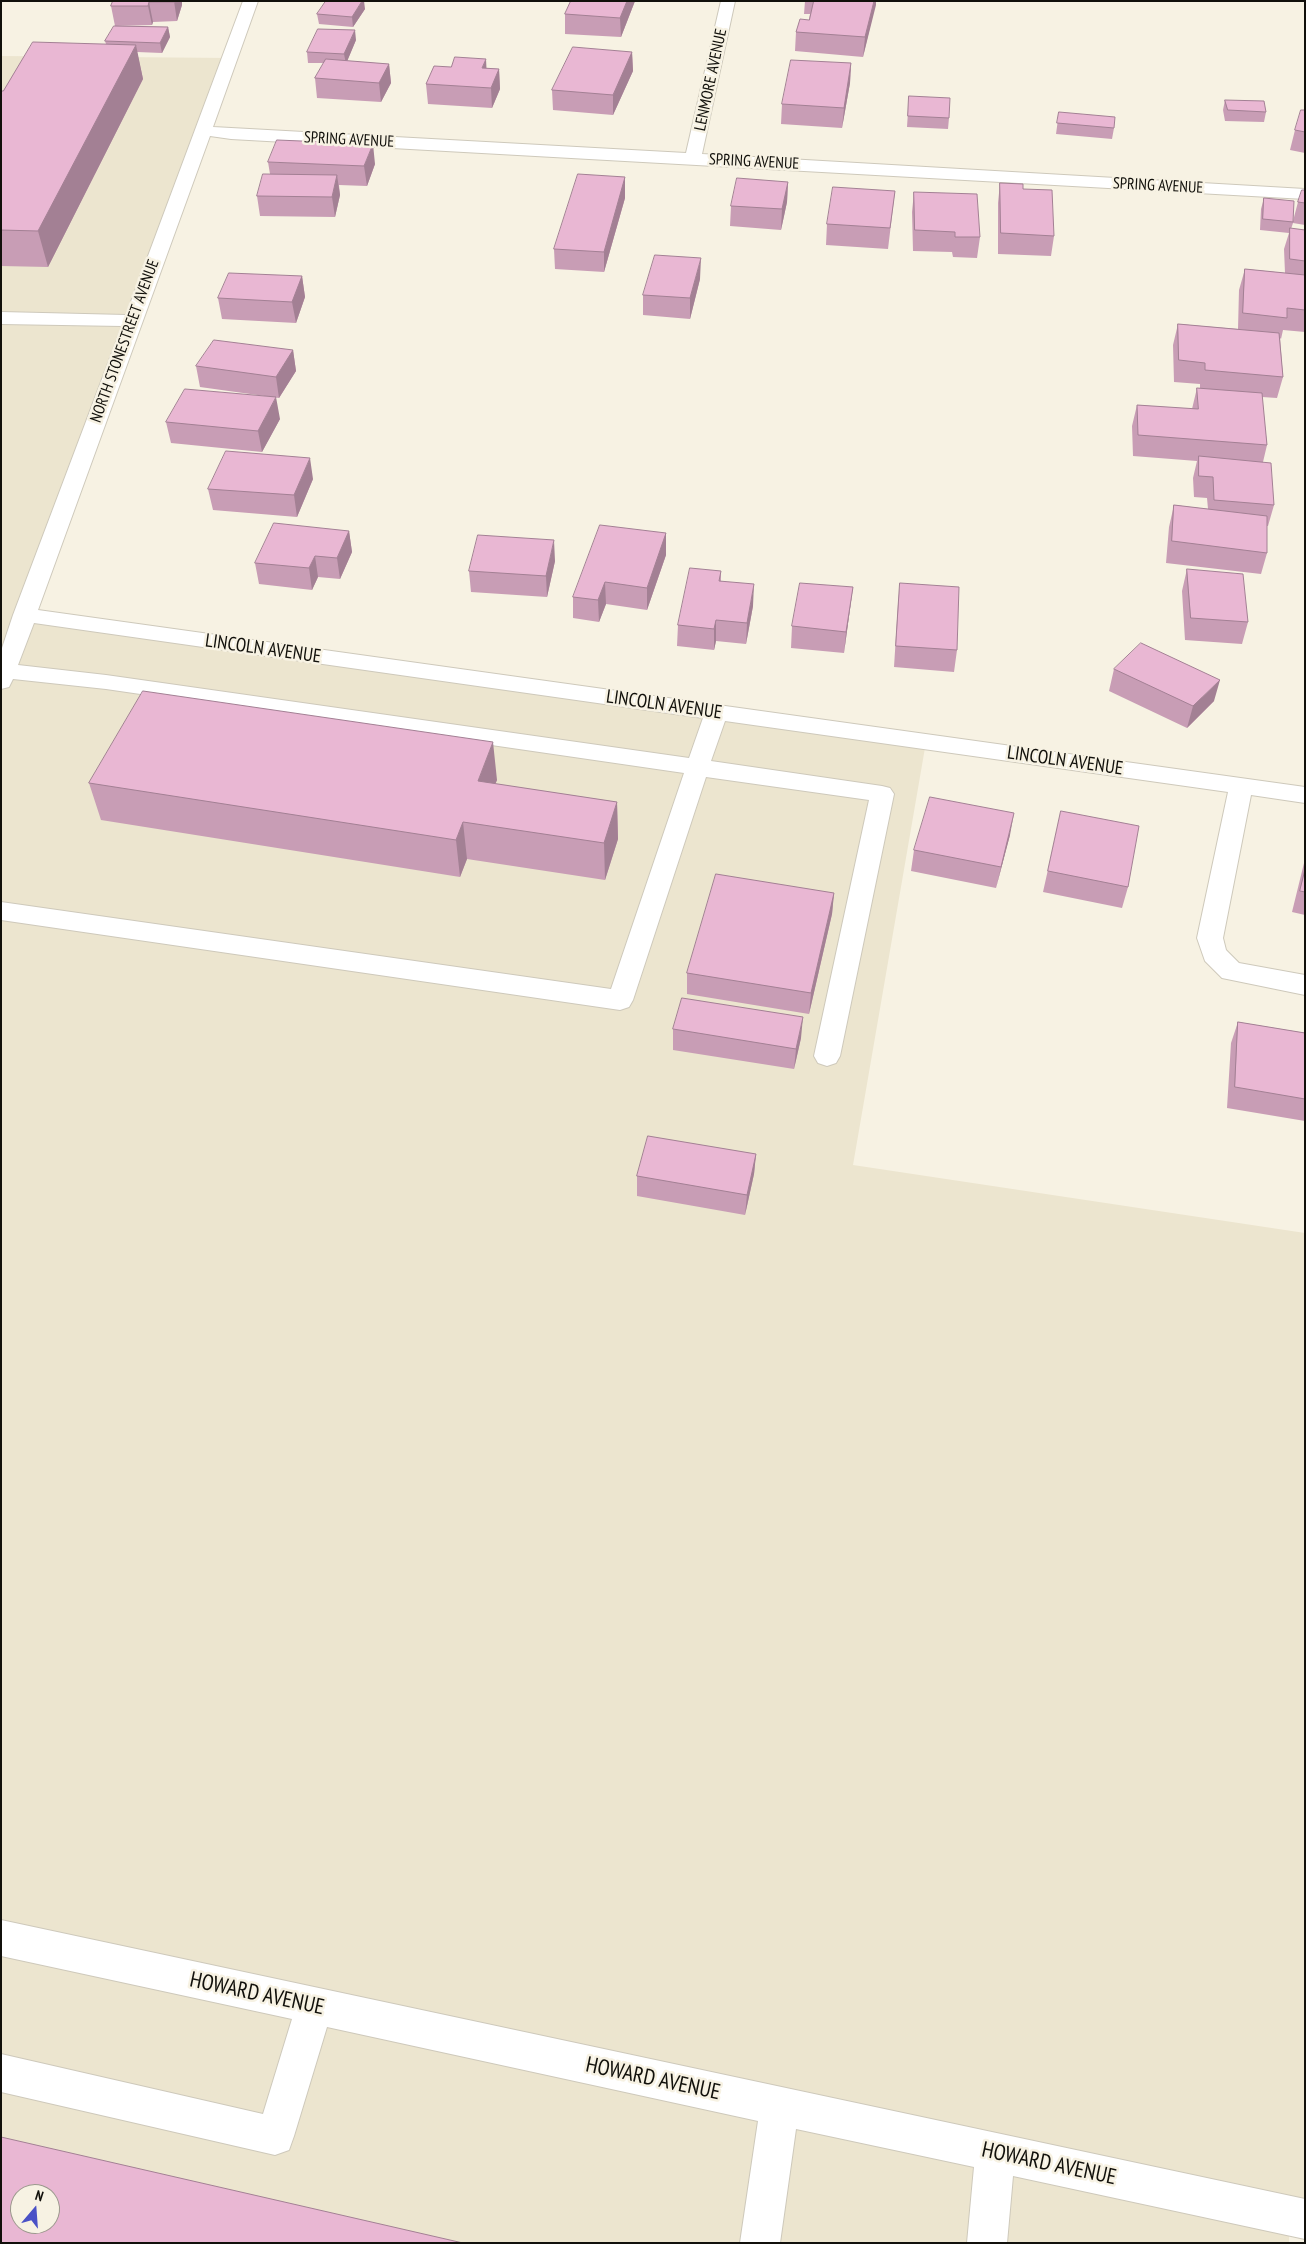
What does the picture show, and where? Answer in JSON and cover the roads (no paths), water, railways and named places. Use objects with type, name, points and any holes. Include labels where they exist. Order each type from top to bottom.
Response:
[{"type":"street","name":"NORTH STONESTREET AVENUE","points":[[3,676],[251,1]]},
{"type":"street","name":"LENMORE AVENUE","points":[[693,158],[728,1]]},
{"type":"street","name":"SPRING AVENUE","points":[[203,130],[230,134],[693,158],[1305,194]]},
{"type":"street","points":[[1,318],[133,321]]},
{"type":"street","name":"LINCOLN AVENUE","points":[[1,608],[1305,795]]},
{"type":"street","points":[[3,676],[106,682],[882,794],[828,1056]]},
{"type":"street","points":[[1,911],[620,1000],[716,712]]},
{"type":"street","points":[[1241,786],[1210,938],[1214,954],[1230,971],[1305,985]]},
{"type":"street","name":"HOWARD AVENUE","points":[[1,1938],[1305,2219]]},
{"type":"street","points":[[1,2073],[274,2136],[315,2006]]},
{"type":"street","points":[[760,2243],[780,2106]]},
{"type":"street","points":[[987,2243],[995,2153]]}]
